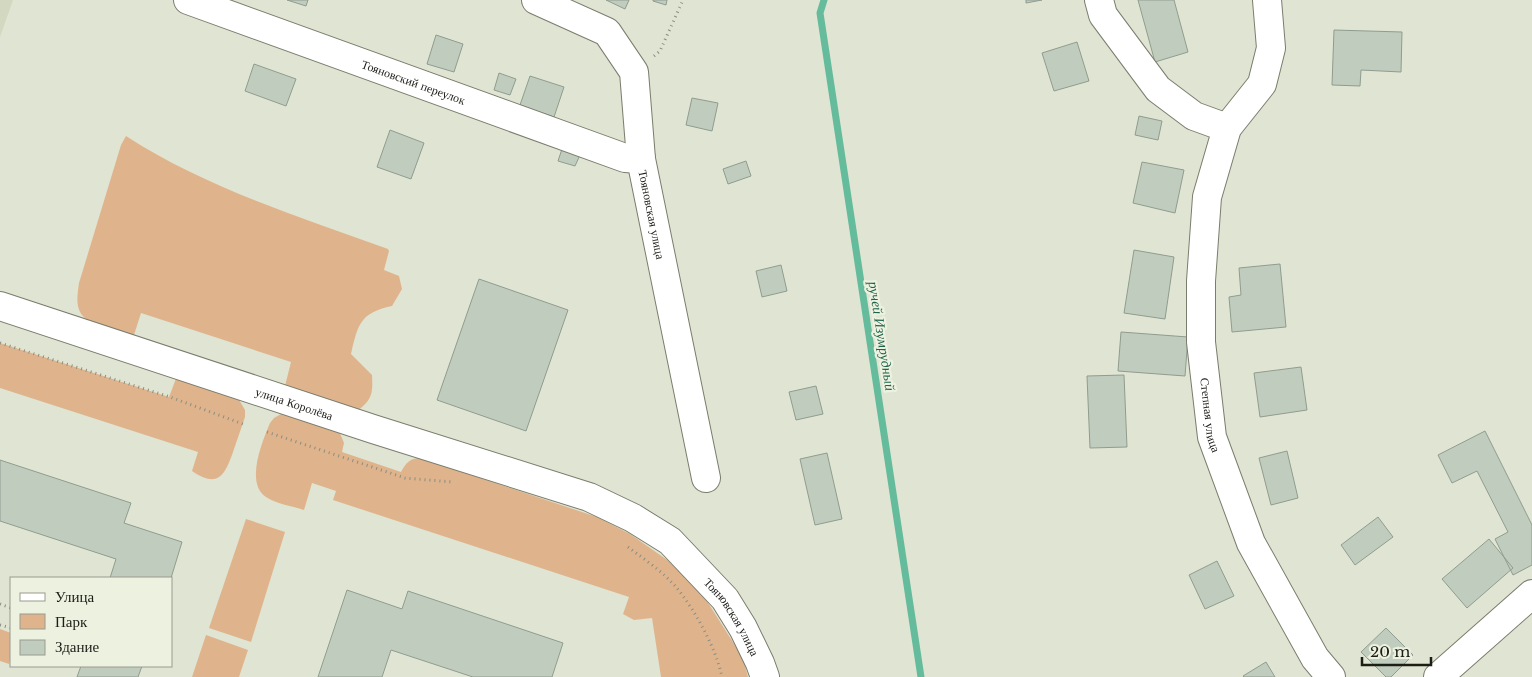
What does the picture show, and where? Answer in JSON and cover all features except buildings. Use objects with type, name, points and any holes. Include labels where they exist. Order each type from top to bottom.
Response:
[{"type":"street","name":"Тояновский переулок","points":[[188,0],[625,158],[641,159]]},
{"type":"street","name":"Тояновская улица","points":[[536,0],[607,32],[634,72],[641,159],[706,478]]},
{"type":"street","points":[[1099,0],[1104,15],[1158,89],[1194,116],[1227,128]]},
{"type":"street","name":"Степная улица","points":[[1267,0],[1271,48],[1262,84],[1227,128],[1207,197],[1201,281],[1200,342],[1212,437],[1251,543],[1315,658],[1331,677]]},
{"type":"street","name":"улица Королёва","points":[[0,306],[373,429],[589,497]]},
{"type":"street","name":"Тояновская улица","points":[[589,497],[633,518],[670,541],[725,599],[744,628],[765,677]]},
{"type":"street","points":[[1438,677],[1532,594]]},
{"type":"path","points":[[634,72],[660,51],[683,0]]},
{"type":"path","points":[[0,342],[243,424]]},
{"type":"path","points":[[267,432],[405,478],[458,482]]},
{"type":"path","points":[[625,545],[658,570],[676,587],[706,636],[722,677]]},
{"type":"shaded area","points":[[0,0],[13,0],[0,37]]},
{"type":"green space","points":[[126,136],[188,171],[220,186],[253,200],[388,249],[384,270],[399,276],[402,289],[392,306],[373,312],[362,321],[356,335],[351,354],[372,375],[372,392],[368,401],[361,408],[355,413],[284,390],[291,362],[141,313],[134,335],[90,322],[81,314],[77,300],[79,283],[121,145]]},
{"type":"green space","points":[[0,343],[169,397],[177,376],[238,398],[245,410],[245,417],[227,467],[219,477],[208,479],[192,471],[198,452],[0,388]]},
{"type":"green space","points":[[281,414],[288,414],[339,431],[344,443],[342,452],[401,472],[409,462],[420,458],[597,517],[630,534],[673,564],[705,598],[743,658],[748,677],[661,677],[652,618],[634,620],[623,614],[629,597],[333,500],[336,491],[312,483],[304,510],[266,497],[260,491],[257,482],[257,462],[270,423]]},
{"type":"green space","points":[[246,519],[285,532],[251,642],[209,628]]},
{"type":"green space","points":[[0,629],[10,633],[10,660],[9,664],[0,661]]},
{"type":"green space","points":[[206,635],[248,650],[239,677],[192,677]]},
{"type":"waterway","name":"ручей Изумрудный","points":[[824,0],[820,13],[921,677]]}]
